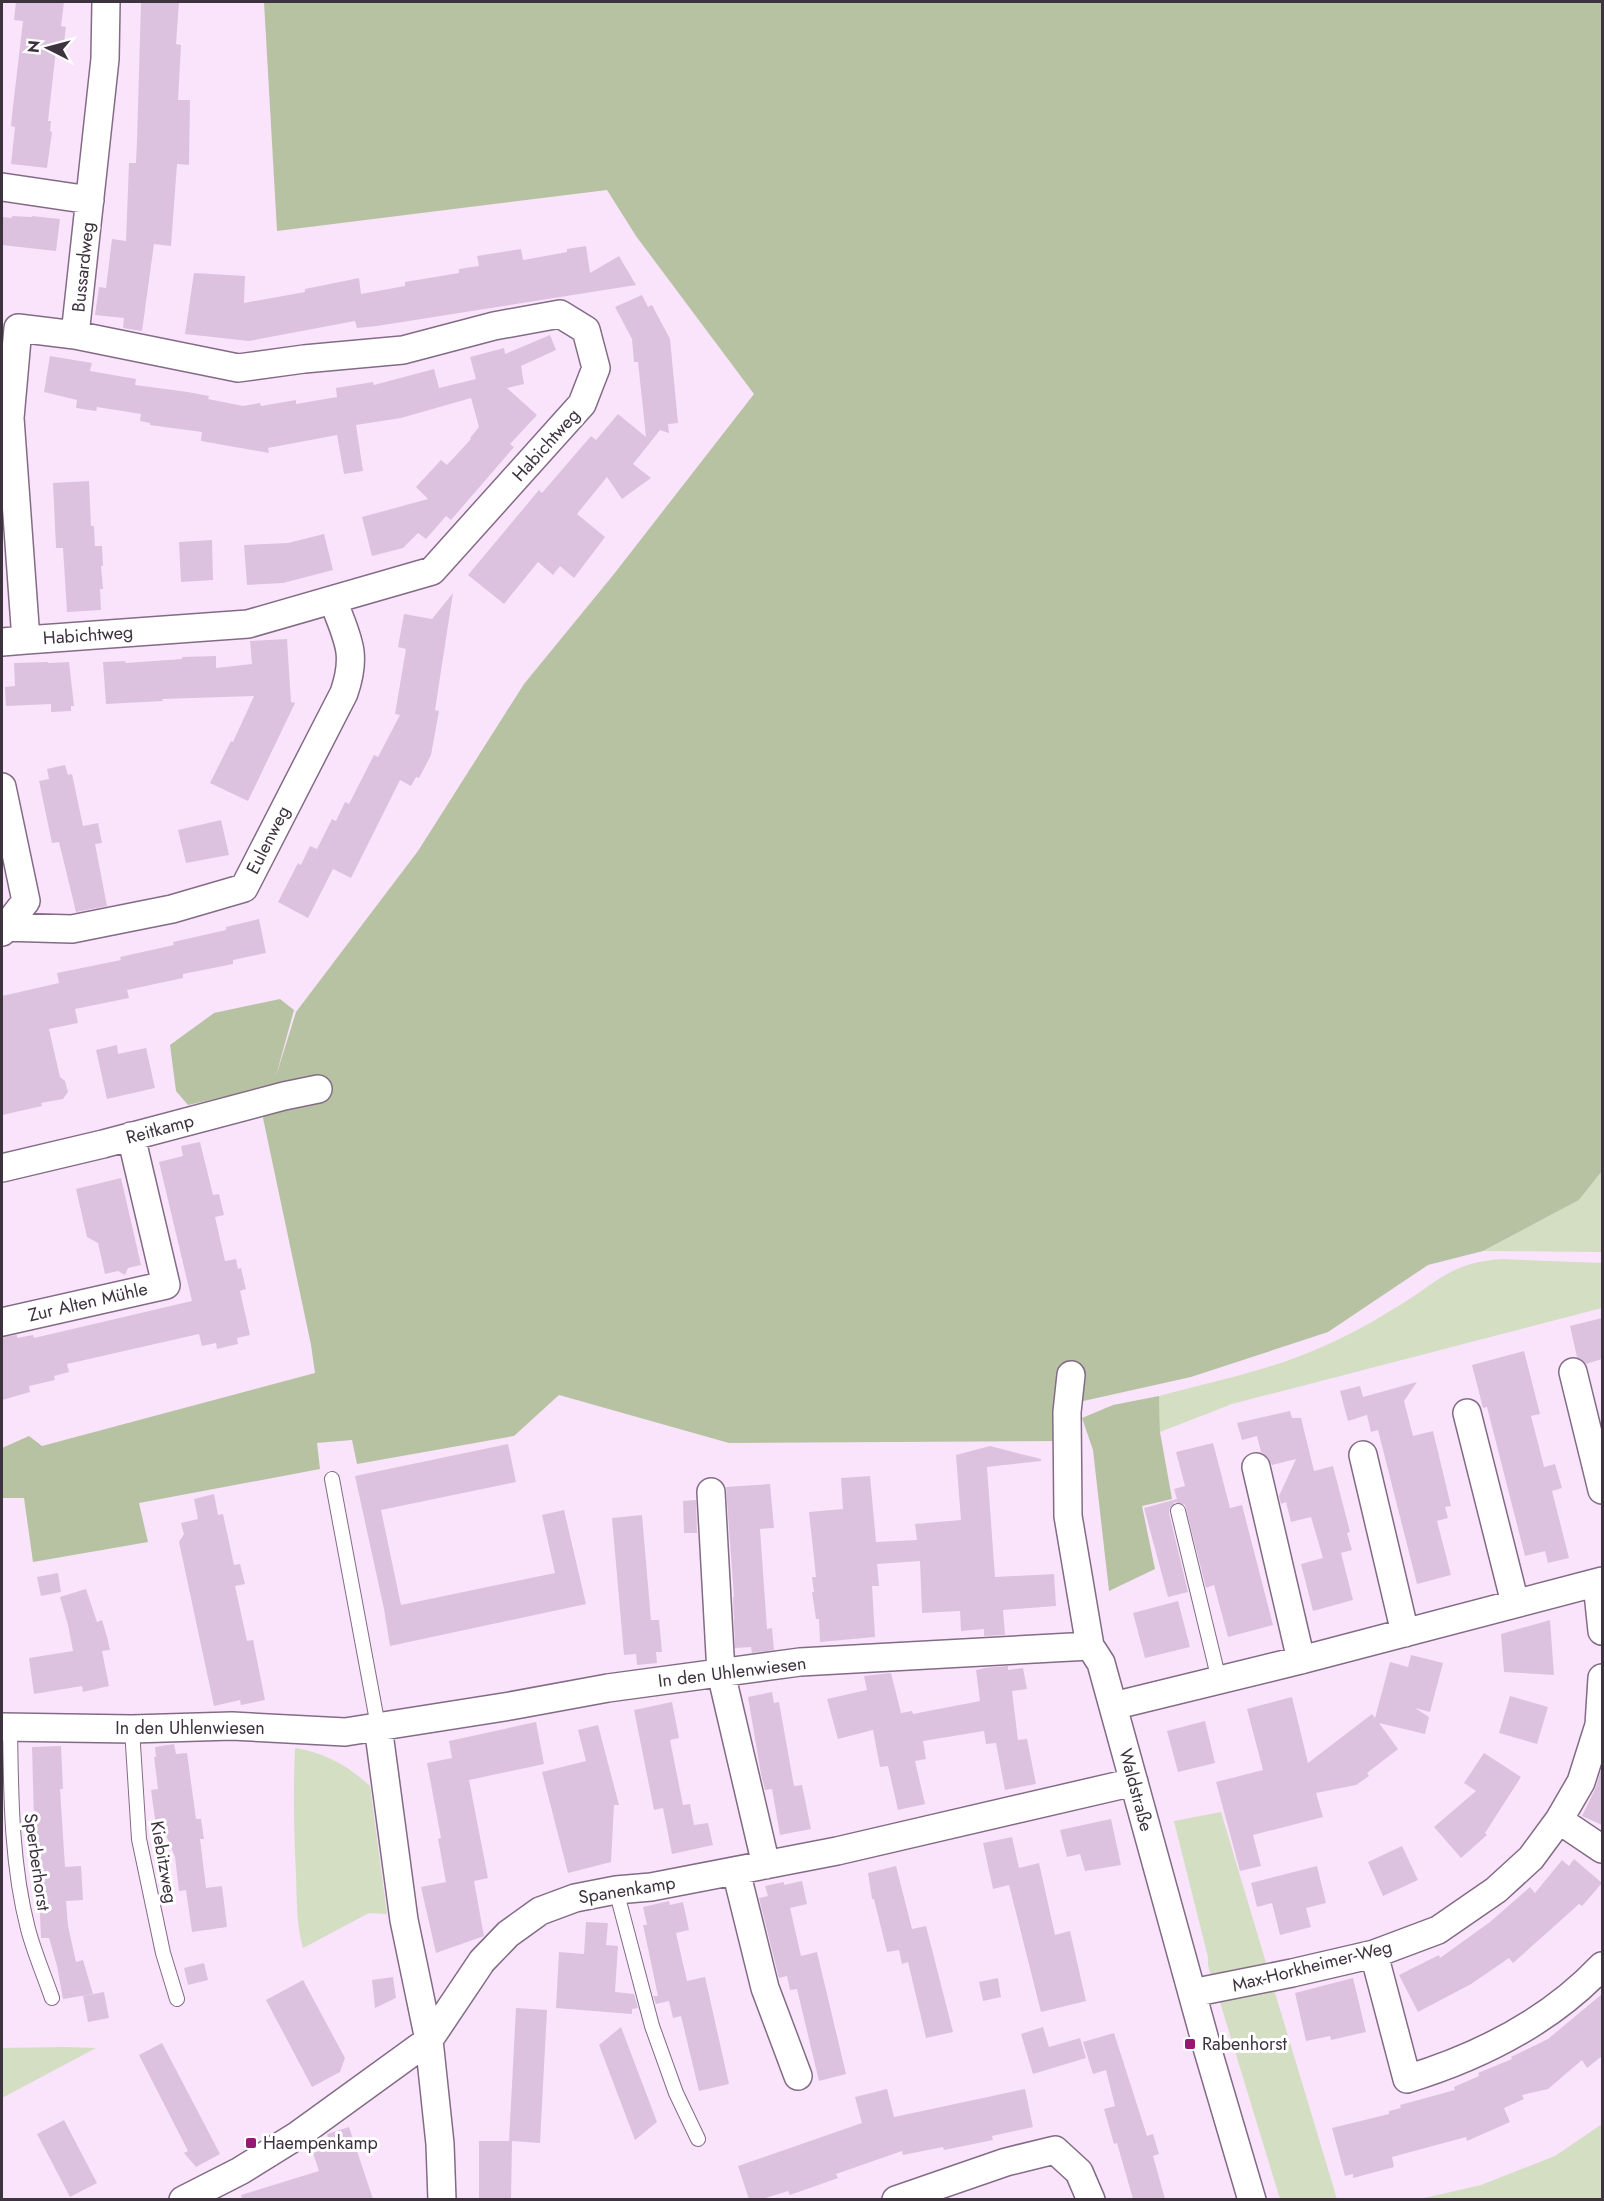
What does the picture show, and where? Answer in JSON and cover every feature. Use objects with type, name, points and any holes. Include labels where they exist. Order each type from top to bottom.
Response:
[{"type":"street","name":"Bussardweg","points":[[14,641],[7,450],[18,328],[75,335],[105,59],[106,2]]},
{"type":"street","name":"Bussardweg","points":[[2,187],[90,200]]},
{"type":"street","name":"Habichtweg","points":[[14,641],[248,624],[432,571],[582,405],[596,368],[585,330],[560,314],[494,326],[403,350],[238,368],[75,335]]},
{"type":"street","name":"Eulenweg","points":[[2,929],[72,929],[172,909],[244,888],[344,693],[351,673],[351,653],[333,600]]},
{"type":"street","points":[[2,787],[26,901],[2,929]]},
{"type":"street","name":"Reitkamp","points":[[2,1168],[131,1137],[284,1095],[318,1089]]},
{"type":"street","name":"Zur Alten Mühle","points":[[2,1322],[166,1285],[131,1137]]},
{"type":"street","points":[[1573,1372],[1602,1490]]},
{"type":"street","name":"Waldstraße","points":[[1071,1375],[1067,1412],[1068,1516],[1090,1646],[1101,1663],[1192,1993],[1252,2199]]},
{"type":"street","points":[[1467,1413],[1515,1603]]},
{"type":"street","points":[[1363,1455],[1405,1633]]},
{"type":"street","points":[[1256,1467],[1300,1660]]},
{"type":"street","points":[[711,1492],[721,1673],[766,1865]]},
{"type":"street","points":[[1113,1706],[1600,1582],[1602,1631]]},
{"type":"street","name":"In den Uhlenwiesen","points":[[6,1727],[132,1729],[232,1726],[345,1732],[608,1688],[800,1662],[1090,1646]]},
{"type":"street","name":"Max-Horkheimer-Weg","points":[[1192,1993],[1374,1954],[1438,1930],[1496,1890],[1531,1858],[1559,1820],[1581,1782],[1599,1725],[1602,1678]]},
{"type":"street","points":[[378,1726],[404,1920],[429,2040],[440,2145],[441,2199]]},
{"type":"street","name":"Spanenkamp","points":[[184,2199],[240,2171],[304,2130],[429,2040],[482,1961],[508,1934],[540,1911],[575,1898],[616,1890],[651,1887],[837,1851],[1134,1782]]},
{"type":"street","points":[[1559,1820],[1602,1850]]},
{"type":"street","points":[[736,1871],[765,1988],[798,2076]]},
{"type":"street","points":[[1374,1954],[1407,2079],[1442,2068],[1491,2047],[1521,2030],[1580,1989],[1602,1966]]},
{"type":"street","points":[[896,2199],[1006,2162],[1055,2150],[1078,2172],[1091,2199]]},
{"type":"lane","points":[[332,1479],[378,1726]]},
{"type":"lane","points":[[1178,1511],[1219,1680]]},
{"type":"lane","name":"Sperberhorst","points":[[6,1727],[17,1866],[28,1929],[52,1998]]},
{"type":"lane","name":"Kiebitzweg","points":[[132,1729],[139,1839],[163,1953],[177,1999]]},
{"type":"lane","points":[[616,1890],[652,2026],[676,2093],[698,2139]]},
{"type":"green space","points":[[264,2],[1602,2],[1602,1171],[1579,1200],[1483,1251],[1428,1265],[1328,1332],[1191,1377],[1061,1406],[1056,1441],[729,1443],[559,1395],[514,1436],[357,1464],[352,1440],[317,1443],[320,1469],[139,1503],[148,1542],[33,1562],[24,1498],[2,1498],[2,1448],[29,1436],[42,1446],[315,1373],[263,1118],[272,1089],[250,1091],[188,1105],[176,1091],[170,1045],[214,1013],[280,999],[294,1010],[276,1076],[296,1012],[418,851],[524,684],[614,574],[754,394],[636,236],[607,190],[277,231]]},
{"type":"green space","points":[[1602,1171],[1602,1252],[1483,1251],[1579,1200]]},
{"type":"green space","points":[[1502,1259],[1602,1263],[1602,1308],[1232,1404],[1160,1432],[1159,1396],[1284,1362],[1334,1341],[1373,1321],[1447,1274],[1470,1264]]},
{"type":"green space","points":[[1159,1396],[1160,1432],[1172,1499],[1142,1506],[1155,1569],[1109,1591],[1093,1450],[1082,1418],[1113,1405]]},
{"type":"green space","points":[[295,1748],[317,1753],[336,1761],[370,1786],[387,1914],[369,1913],[303,1948],[297,1902],[294,1811]]},
{"type":"green space","points":[[1221,1812],[1267,1966],[1211,1976],[1174,1821]]},
{"type":"green space","points":[[1273,1986],[1337,2199],[1280,2199],[1220,2002],[1223,1998]]},
{"type":"green space","points":[[2,2048],[96,2048],[2,2098]]},
{"type":"green space","points":[[1602,2124],[1602,2199],[1420,2199],[1481,2185],[1555,2156]]},
{"type":"building","points":[[16,2],[64,2],[61,26],[66,27],[63,51],[56,50],[48,121],[51,121],[50,131],[52,132],[47,168],[11,164],[15,127],[11,126],[23,21],[14,20]]},
{"type":"building","points":[[141,2],[179,2],[176,44],[181,45],[178,100],[190,100],[189,165],[177,164],[171,246],[154,244],[142,331],[123,328],[124,318],[95,315],[99,287],[106,288],[112,239],[126,241],[129,163],[136,163]]},
{"type":"building","points":[[12,216],[60,219],[56,251],[2,245],[2,217],[12,218]]},
{"type":"building","points":[[586,246],[590,273],[619,256],[636,285],[377,326],[357,328],[355,321],[249,341],[185,334],[194,273],[245,276],[244,303],[305,292],[305,289],[359,278],[361,294],[405,286],[405,282],[459,273],[459,269],[479,266],[477,256],[521,249],[523,260]]},
{"type":"building","points":[[642,295],[648,307],[652,305],[670,339],[678,423],[668,424],[669,433],[660,430],[633,464],[651,478],[622,499],[607,477],[577,514],[605,537],[574,578],[560,566],[553,575],[538,562],[504,604],[468,575],[539,490],[542,493],[591,436],[596,440],[618,414],[646,437],[638,362],[634,362],[632,339],[615,307]]},
{"type":"building","points":[[550,335],[556,350],[521,366],[524,384],[507,388],[537,415],[510,444],[514,447],[451,520],[446,516],[426,539],[418,533],[403,548],[372,556],[362,517],[428,499],[416,487],[441,460],[447,465],[479,427],[471,398],[401,418],[356,425],[363,471],[344,474],[337,435],[268,448],[269,453],[201,441],[202,432],[150,425],[150,423],[140,421],[141,414],[97,407],[96,411],[76,408],[77,400],[44,392],[50,356],[92,363],[90,371],[136,379],[135,385],[209,396],[208,399],[243,406],[260,403],[261,406],[296,400],[296,404],[337,397],[336,388],[373,382],[374,385],[434,369],[439,388],[476,379],[470,357],[504,348],[505,354]]},
{"type":"building","points":[[89,481],[91,526],[94,526],[95,546],[102,546],[101,610],[67,612],[63,548],[56,548],[53,483]]},
{"type":"building","points":[[324,534],[333,570],[283,583],[247,585],[244,545],[288,543]]},
{"type":"building","points":[[212,540],[213,580],[181,582],[179,542]]},
{"type":"building","points":[[453,593],[435,710],[439,711],[431,755],[419,778],[416,777],[411,786],[400,780],[351,878],[333,869],[308,918],[278,902],[298,863],[301,865],[310,846],[317,849],[332,819],[336,821],[345,802],[349,804],[374,755],[378,757],[400,715],[395,714],[406,649],[398,647],[404,614],[432,619]]},
{"type":"building","points":[[287,639],[291,702],[295,703],[248,801],[210,783],[231,741],[233,742],[254,696],[162,699],[163,701],[106,704],[103,662],[125,661],[126,663],[216,656],[216,668],[252,664],[250,641]]},
{"type":"building","points":[[69,662],[74,706],[71,706],[71,711],[51,712],[51,704],[6,706],[5,687],[15,686],[14,663]]},
{"type":"building","points":[[65,765],[68,775],[72,774],[83,826],[98,823],[102,843],[95,844],[107,906],[76,912],[59,842],[52,843],[39,781],[49,779],[47,769]]},
{"type":"building","points":[[221,820],[229,855],[186,863],[178,830]]},
{"type":"building","points":[[259,919],[266,953],[233,960],[233,964],[183,974],[183,978],[127,990],[129,998],[75,1009],[78,1023],[49,1029],[60,1077],[65,1081],[68,1092],[63,1099],[2,1115],[2,996],[59,983],[57,973],[121,960],[120,957],[174,945],[173,942],[226,930],[226,927]]},
{"type":"building","points":[[117,1045],[118,1054],[146,1048],[155,1088],[107,1099],[96,1050]]},
{"type":"building","points":[[200,1142],[213,1195],[219,1194],[224,1215],[215,1217],[225,1261],[236,1259],[238,1269],[241,1268],[246,1289],[240,1291],[250,1335],[237,1338],[238,1344],[217,1349],[216,1343],[202,1346],[199,1334],[67,1364],[69,1372],[54,1376],[55,1380],[29,1386],[30,1392],[2,1400],[2,1337],[17,1335],[17,1338],[33,1335],[34,1338],[192,1301],[159,1162],[183,1156],[181,1146]]},
{"type":"building","points":[[121,1178],[141,1265],[128,1268],[125,1275],[118,1271],[105,1274],[98,1243],[87,1237],[76,1189]]},
{"type":"building","points":[[1602,1318],[1602,1359],[1586,1364],[1577,1357],[1570,1326]]},
{"type":"building","points":[[1524,1351],[1540,1414],[1531,1416],[1544,1467],[1555,1464],[1562,1488],[1552,1491],[1569,1558],[1548,1563],[1545,1551],[1525,1556],[1487,1407],[1483,1408],[1472,1365]]},
{"type":"building","points":[[1417,1382],[1404,1401],[1413,1436],[1433,1431],[1451,1506],[1445,1507],[1448,1518],[1437,1521],[1451,1575],[1417,1584],[1378,1430],[1371,1432],[1367,1415],[1348,1421],[1340,1391],[1360,1386],[1363,1397]]},
{"type":"building","points":[[1290,1411],[1292,1418],[1301,1418],[1314,1471],[1333,1466],[1350,1532],[1347,1533],[1352,1550],[1341,1553],[1353,1600],[1313,1611],[1301,1564],[1323,1558],[1311,1517],[1291,1522],[1286,1502],[1281,1504],[1279,1496],[1296,1459],[1272,1465],[1268,1457],[1261,1452],[1257,1436],[1242,1440],[1237,1423]]},
{"type":"building","points":[[1213,1443],[1230,1508],[1242,1505],[1273,1625],[1228,1637],[1214,1585],[1206,1588],[1185,1505],[1175,1502],[1169,1513],[1188,1592],[1168,1597],[1144,1508],[1177,1499],[1174,1489],[1185,1486],[1176,1452]]},
{"type":"building","points":[[508,1444],[516,1482],[381,1510],[401,1605],[555,1573],[542,1515],[564,1510],[586,1604],[390,1646],[355,1476]]},
{"type":"building","points":[[990,1446],[1041,1459],[1041,1461],[987,1467],[995,1577],[1054,1574],[1056,1606],[1003,1610],[1005,1635],[984,1636],[984,1629],[961,1631],[960,1611],[922,1613],[920,1561],[877,1564],[879,1586],[872,1586],[875,1637],[820,1642],[819,1619],[816,1619],[812,1592],[814,1592],[812,1577],[816,1577],[809,1512],[843,1509],[841,1478],[870,1476],[876,1542],[917,1540],[915,1524],[961,1520],[956,1455]]},
{"type":"building","points":[[770,1484],[774,1528],[760,1529],[767,1629],[772,1628],[774,1650],[752,1653],[751,1647],[735,1648],[734,1597],[726,1487]]},
{"type":"building","points":[[214,1494],[218,1515],[223,1514],[234,1565],[240,1564],[245,1584],[235,1586],[247,1641],[253,1640],[265,1700],[241,1705],[240,1700],[214,1706],[179,1542],[184,1534],[181,1523],[198,1519],[194,1499]]},
{"type":"building","points":[[696,1500],[697,1533],[684,1533],[683,1501]]},
{"type":"building","points":[[642,1515],[651,1620],[659,1620],[662,1652],[656,1652],[657,1663],[637,1665],[636,1654],[624,1655],[612,1518]]},
{"type":"building","points":[[58,1573],[61,1592],[41,1596],[37,1577]]},
{"type":"building","points":[[86,1589],[97,1622],[102,1620],[107,1637],[110,1650],[102,1651],[109,1686],[83,1692],[82,1686],[34,1694],[29,1658],[73,1651],[60,1597]]},
{"type":"building","points":[[1178,1601],[1190,1647],[1145,1658],[1133,1613]]},
{"type":"building","points":[[1550,1620],[1554,1675],[1504,1672],[1501,1634]]},
{"type":"building","points":[[1411,1655],[1443,1663],[1430,1712],[1415,1708],[1429,1717],[1425,1734],[1379,1723],[1398,1749],[1367,1773],[1369,1776],[1356,1785],[1316,1793],[1323,1817],[1253,1835],[1261,1866],[1240,1871],[1216,1782],[1263,1770],[1247,1709],[1292,1697],[1308,1763],[1372,1714],[1375,1718],[1390,1662],[1408,1667]]},
{"type":"building","points":[[1008,1666],[1008,1670],[1023,1668],[1027,1689],[1012,1691],[1018,1740],[1027,1739],[1036,1784],[1005,1790],[996,1743],[986,1744],[984,1731],[923,1741],[926,1759],[915,1761],[925,1804],[898,1810],[888,1766],[880,1767],[873,1730],[838,1739],[827,1699],[867,1690],[864,1676],[891,1673],[901,1713],[912,1711],[913,1714],[980,1701],[976,1670]]},
{"type":"building","points":[[772,1692],[774,1703],[779,1702],[794,1786],[802,1785],[811,1829],[780,1835],[772,1789],[765,1790],[761,1774],[748,1697]]},
{"type":"building","points":[[1510,1696],[1548,1707],[1537,1744],[1499,1733]]},
{"type":"building","points":[[672,1702],[679,1738],[670,1740],[683,1805],[690,1804],[694,1825],[708,1823],[713,1845],[672,1854],[663,1808],[654,1810],[634,1710]]},
{"type":"building","points":[[1205,1721],[1215,1763],[1178,1772],[1167,1731]]},
{"type":"building","points":[[536,1722],[544,1764],[469,1780],[488,1878],[474,1881],[484,1936],[436,1953],[421,1887],[446,1882],[438,1839],[441,1838],[427,1763],[452,1758],[449,1741]]},
{"type":"building","points":[[598,1725],[619,1805],[614,1805],[611,1862],[568,1873],[542,1772],[586,1761],[578,1730]]},
{"type":"building","points":[[174,1744],[176,1754],[187,1753],[196,1819],[201,1819],[204,1839],[200,1839],[206,1888],[222,1886],[227,1927],[192,1932],[186,1890],[179,1891],[175,1857],[162,1825],[156,1826],[151,1790],[158,1789],[155,1747]]},
{"type":"building","points":[[61,1746],[63,1789],[60,1789],[65,1867],[81,1866],[83,1900],[66,1901],[68,1926],[76,1962],[83,1960],[93,1994],[63,1999],[49,1938],[41,1938],[32,1747]]},
{"type":"building","points":[[1484,1753],[1521,1777],[1485,1833],[1487,1835],[1461,1858],[1434,1827],[1476,1791],[1464,1783]]},
{"type":"building","points":[[1602,1766],[1602,1825],[1582,1816],[1596,1787]]},
{"type":"building","points":[[1111,1819],[1121,1865],[1085,1871],[1080,1854],[1067,1857],[1060,1830]]},
{"type":"building","points":[[1012,1837],[1019,1868],[1039,1863],[1055,1935],[1070,1931],[1086,2001],[1041,2012],[1009,1885],[993,1889],[983,1843]]},
{"type":"building","points":[[1402,1846],[1418,1880],[1383,1896],[1368,1862]]},
{"type":"building","points":[[1574,1859],[1602,1883],[1582,1906],[1579,1904],[1513,1963],[1509,1958],[1471,1984],[1418,2012],[1399,1975],[1439,1955],[1440,1958],[1490,1922],[1530,1887],[1535,1893],[1562,1860],[1569,1866]]},
{"type":"building","points":[[896,1866],[912,1929],[926,1926],[953,2032],[926,2038],[908,1962],[902,1964],[899,1950],[887,1952],[874,1899],[872,1899],[868,1873]]},
{"type":"building","points":[[1317,1866],[1326,1903],[1306,1908],[1311,1927],[1280,1935],[1272,1903],[1257,1907],[1251,1883]]},
{"type":"building","points":[[802,1881],[807,1904],[790,1908],[801,1956],[817,1952],[846,2074],[819,2081],[797,1989],[790,1990],[787,1976],[779,1978],[759,1898],[768,1896],[765,1886]]},
{"type":"building","points":[[669,1901],[670,1905],[683,1902],[689,1930],[676,1933],[687,1981],[705,1977],[729,2084],[699,2091],[681,2016],[673,2018],[669,2001],[656,2004],[653,1996],[658,1996],[643,1925],[647,1925],[643,1907]]},
{"type":"building","points":[[586,1922],[608,1923],[606,1945],[618,1946],[615,1992],[634,1994],[638,2008],[632,2009],[632,2014],[556,2008],[559,1952],[584,1954]]},
{"type":"building","points":[[204,1963],[208,1980],[188,1985],[184,1968]]},
{"type":"building","points":[[393,1977],[396,1998],[375,2008],[372,1980]]},
{"type":"building","points":[[998,1978],[1001,1997],[983,2001],[979,1982]]},
{"type":"building","points":[[1353,1978],[1366,2032],[1331,2040],[1330,2036],[1306,2041],[1295,1993]]},
{"type":"building","points":[[303,1980],[345,2058],[340,2072],[312,2087],[266,2000]]},
{"type":"building","points":[[104,1992],[109,2018],[88,2022],[83,1996]]},
{"type":"building","points":[[1602,1994],[1602,2056],[1587,2068],[1582,2060],[1548,2089],[1522,2095],[1524,2099],[1504,2108],[1510,2122],[1467,2141],[1466,2137],[1392,2157],[1394,2167],[1353,2178],[1353,2174],[1345,2176],[1332,2128],[1389,2114],[1389,2111],[1401,2108],[1400,2105],[1455,2090],[1454,2087],[1479,2076],[1478,2073],[1512,2059],[1511,2057],[1548,2039]]},
{"type":"building","points":[[516,2008],[547,2010],[540,2143],[512,2141],[511,2199],[479,2199],[479,2141],[509,2141]]},
{"type":"building","points":[[621,2027],[657,2122],[635,2140],[599,2045]]},
{"type":"building","points":[[1043,2027],[1049,2047],[1080,2038],[1086,2058],[1033,2074],[1021,2034]]},
{"type":"building","points":[[1114,2033],[1147,2136],[1153,2134],[1159,2154],[1153,2156],[1165,2199],[1133,2199],[1117,2143],[1114,2144],[1104,2109],[1115,2106],[1106,2070],[1093,2074],[1083,2042]]},
{"type":"building","points":[[162,2043],[220,2154],[196,2167],[184,2153],[188,2151],[139,2055]]},
{"type":"building","points":[[887,2089],[894,2117],[1025,2089],[1033,2127],[992,2136],[993,2140],[944,2150],[943,2147],[903,2155],[902,2151],[836,2174],[838,2178],[790,2195],[788,2191],[762,2199],[749,2199],[738,2166],[862,2123],[855,2097]]},
{"type":"building","points":[[64,2120],[97,2183],[70,2197],[37,2134]]},
{"type":"building","points":[[349,2127],[373,2199],[242,2199],[241,2195],[319,2171],[313,2153],[331,2147],[327,2134]]},
{"type":"place","name":"Rabenhorst","points":[[1190,2044]]},
{"type":"place","name":"Haempenkamp","points":[[251,2143]]}]
